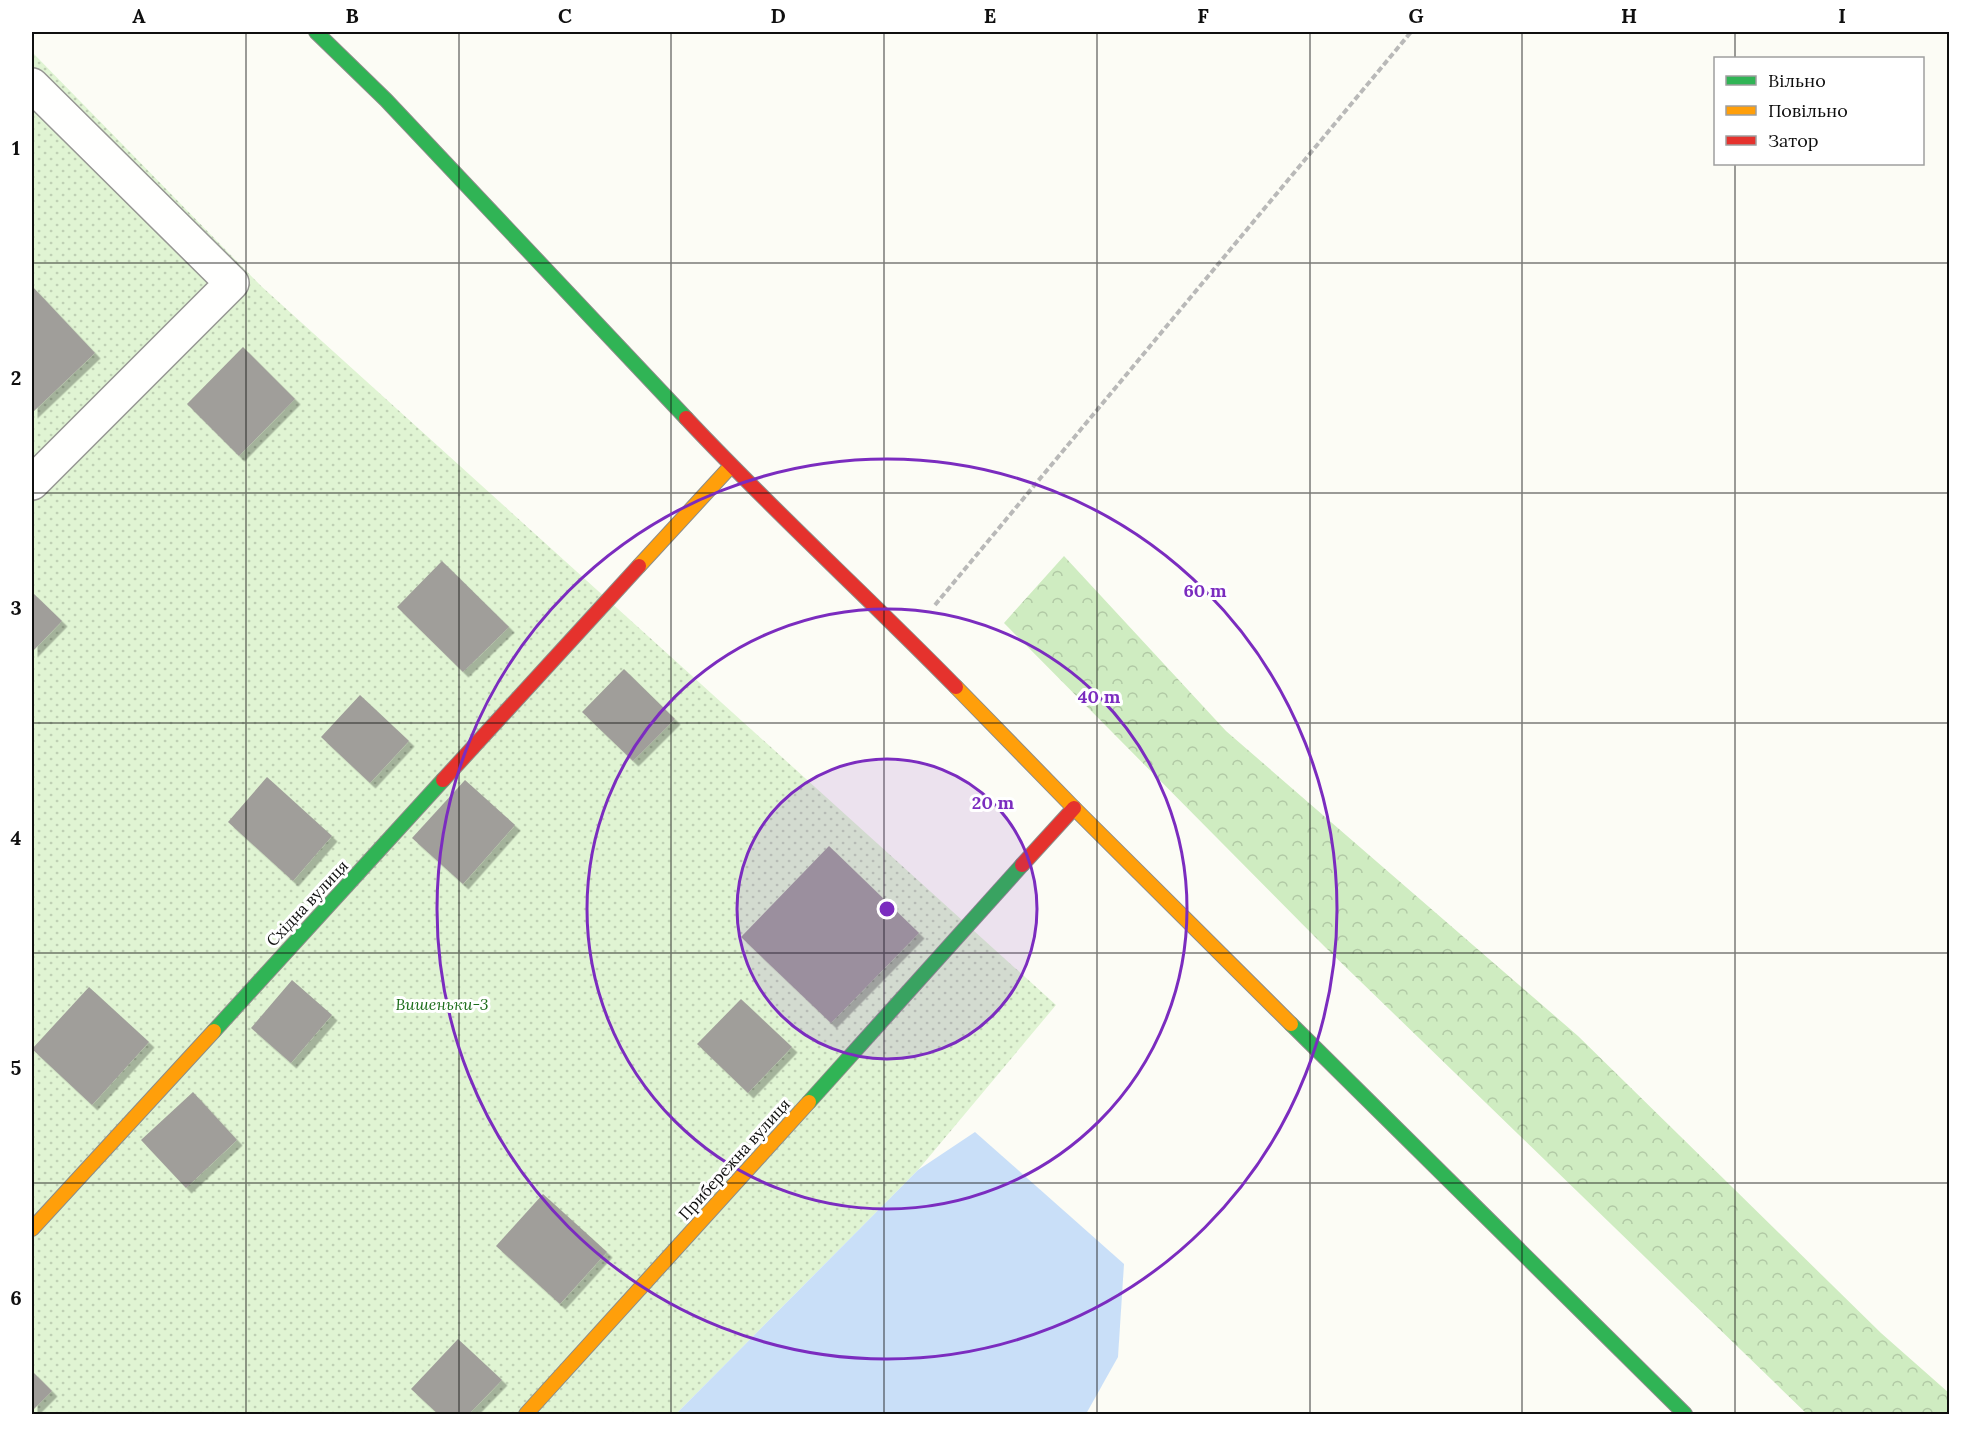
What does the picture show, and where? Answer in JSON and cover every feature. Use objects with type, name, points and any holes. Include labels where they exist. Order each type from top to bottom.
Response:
[{"type":"street","points":[[316,32],[386,100],[731,466],[908,638],[1074,808],[1685,1414]]},
{"type":"street","points":[[32,85],[232,283],[32,483]]},
{"type":"street","name":"Східна вулиця","points":[[32,1229],[731,466]]},
{"type":"street","name":"Прибережна вулиця","points":[[526,1414],[1074,808]]},
{"type":"path","points":[[908,638],[1411,32]]},
{"type":"green space","name":"Вишеньки-3","points":[[32,52],[261,286],[1056,1005],[918,1170],[676,1414],[32,1414]]},
{"type":"green space","points":[[1064,556],[1226,731],[1578,1036],[1881,1333],[1949,1393],[1949,1414],[1807,1414],[1326,948],[1004,623]]},
{"type":"water","points":[[975,1132],[1124,1264],[1118,1357],[1086,1414],[676,1414],[918,1170]]},
{"type":"building","points":[[32,286],[95,353],[32,413]]},
{"type":"building","points":[[243,347],[295,399],[239,456],[187,404]]},
{"type":"building","points":[[442,561],[509,627],[463,672],[397,607]]},
{"type":"building","points":[[32,592],[62,621],[32,652]]},
{"type":"building","points":[[624,669],[675,719],[633,761],[582,712]]},
{"type":"building","points":[[360,695],[409,741],[370,783],[321,737]]},
{"type":"building","points":[[267,777],[332,836],[293,881],[228,822]]},
{"type":"building","points":[[465,780],[515,825],[463,884],[412,838]]},
{"type":"building","points":[[829,846],[919,933],[831,1023],[741,937]]},
{"type":"building","points":[[292,980],[332,1015],[291,1063],[251,1028]]},
{"type":"building","points":[[89,987],[149,1042],[92,1105],[32,1049]]},
{"type":"building","points":[[741,999],[792,1047],[748,1093],[697,1044]]},
{"type":"building","points":[[193,1092],[237,1140],[186,1188],[141,1140]]},
{"type":"building","points":[[543,1194],[607,1252],[560,1304],[496,1246]]},
{"type":"building","points":[[458,1339],[502,1380],[469,1414],[438,1414],[411,1389]]},
{"type":"building","points":[[32,1371],[52,1391],[32,1411]]},
{"type":"traffic: fast","points":[[316,32],[386,100],[686,418]]},
{"type":"traffic: fast","points":[[214,1031],[443,780]]},
{"type":"traffic: fast","points":[[809,1102],[1022,865]]},
{"type":"traffic: fast","points":[[1291,1024],[1685,1414]]},
{"type":"traffic: slow","points":[[639,566],[731,466]]},
{"type":"traffic: slow","points":[[956,687],[1291,1024]]},
{"type":"traffic: slow","points":[[32,1229],[214,1031]]},
{"type":"traffic: slow","points":[[526,1414],[809,1102]]},
{"type":"traffic: jam","points":[[686,418],[956,687]]},
{"type":"traffic: jam","points":[[443,780],[639,566]]},
{"type":"traffic: jam","points":[[1022,865],[1074,808]]}]
